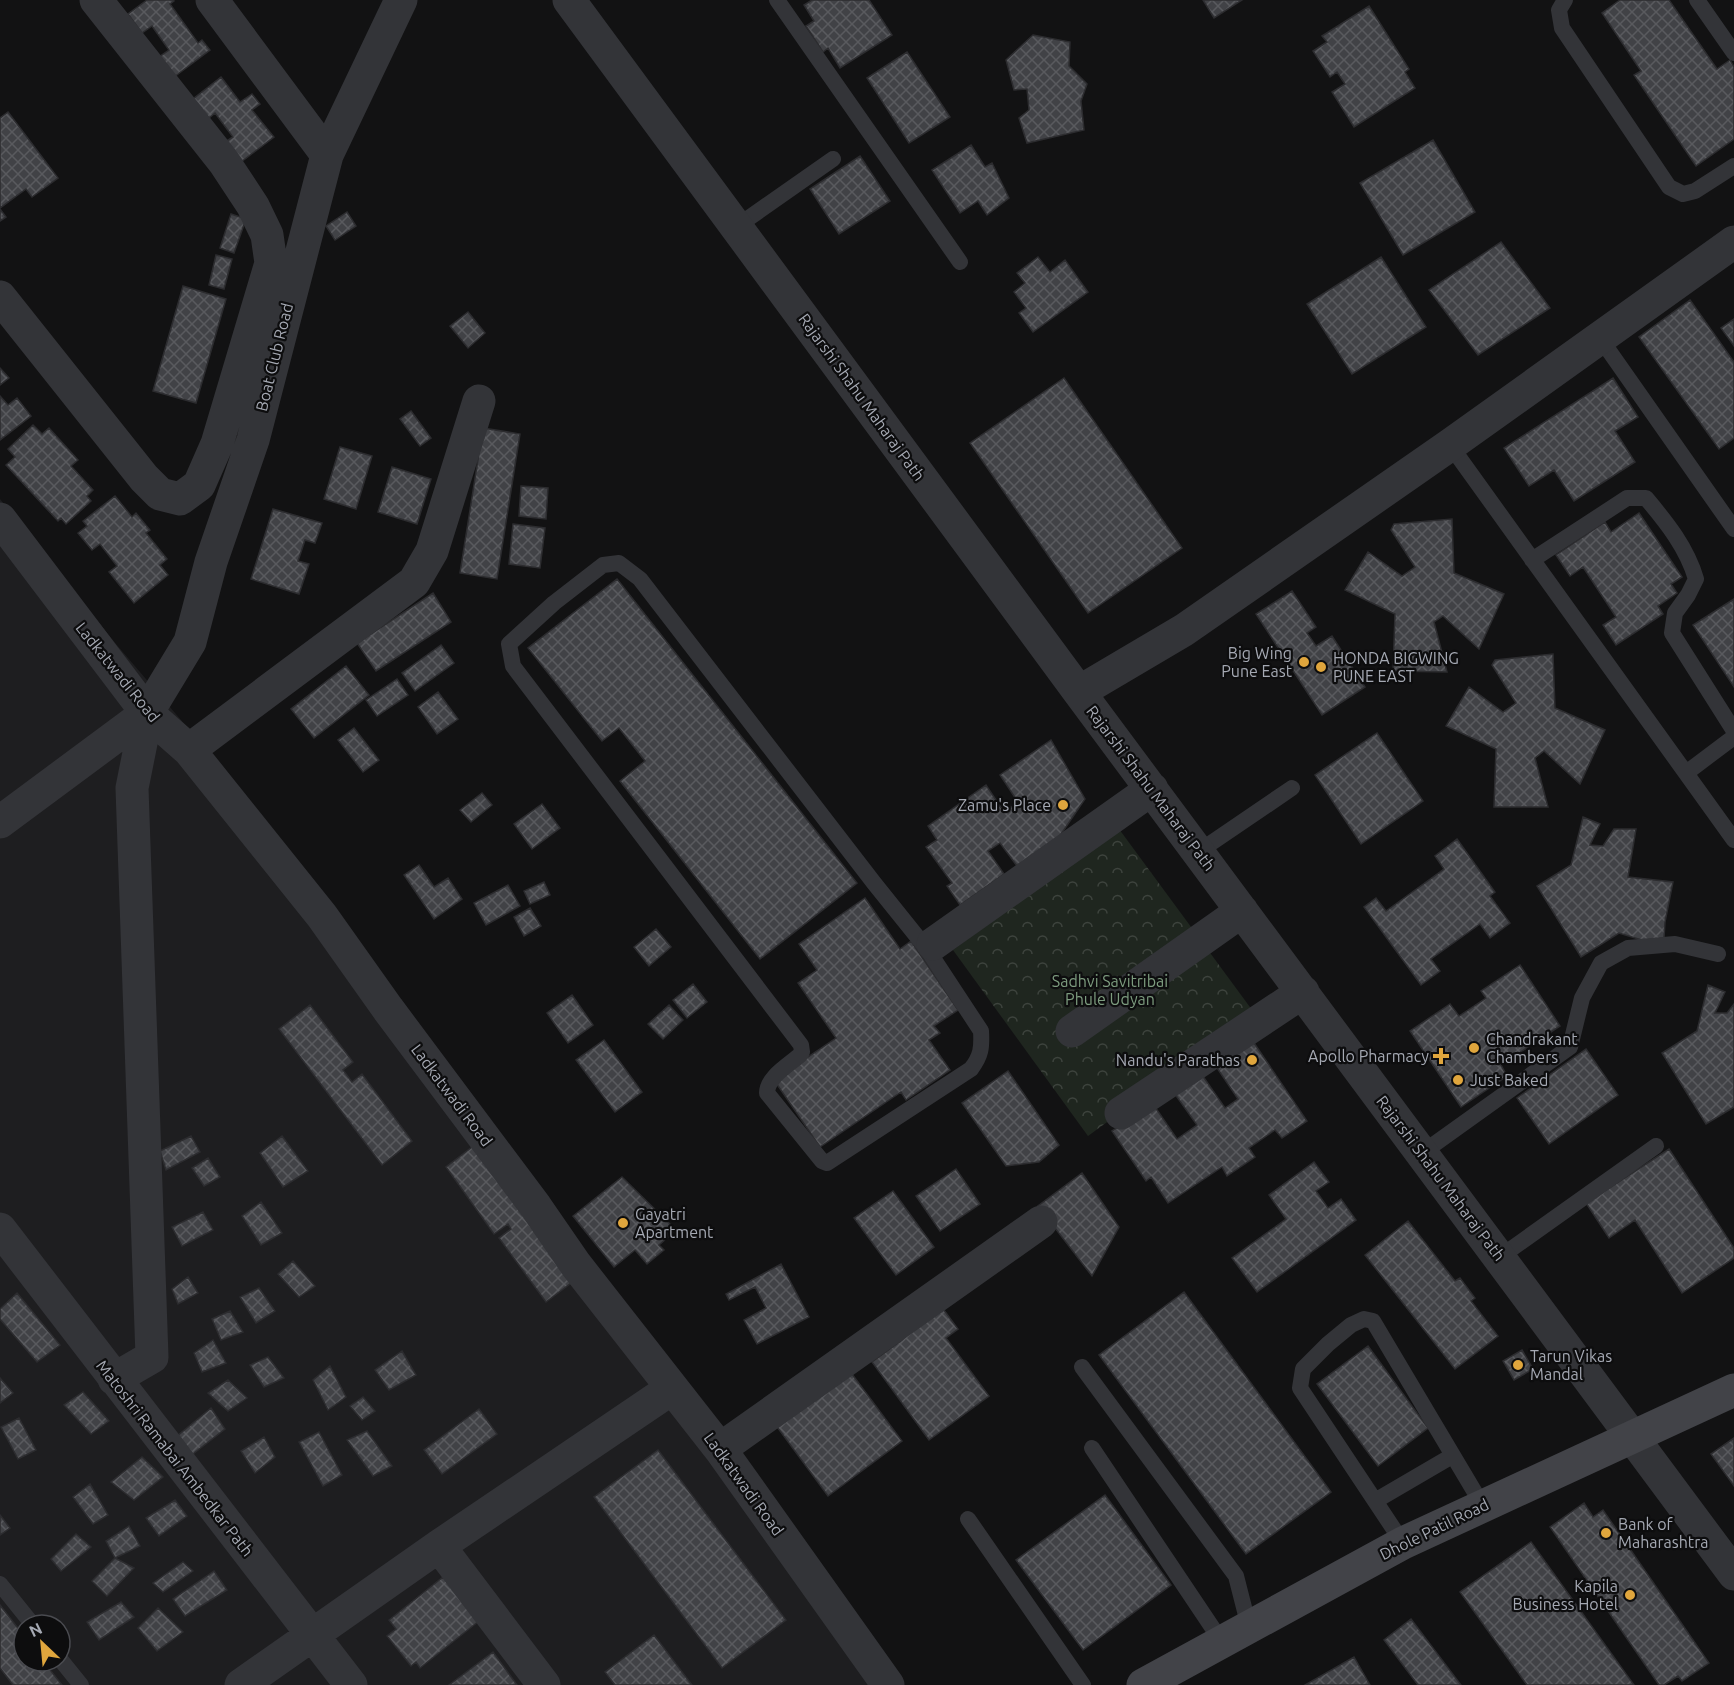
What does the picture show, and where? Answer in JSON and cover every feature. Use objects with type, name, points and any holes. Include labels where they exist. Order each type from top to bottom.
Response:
[{"type":"street","points":[[0,297],[160,494],[180,499],[199,484],[217,444],[271,263],[267,235],[253,206],[224,162],[96,0]]},
{"type":"street","points":[[212,0],[327,155]]},
{"type":"street","name":"Boat Club Road","points":[[147,713],[190,642],[211,562],[253,440],[327,155],[402,0]]},
{"type":"street","name":"Rajarshi Shahu Maharaj Path","points":[[569,0],[1734,1574]]},
{"type":"street","points":[[267,235],[304,239]]},
{"type":"street","points":[[1079,692],[1184,630],[1450,445],[1734,242]]},
{"type":"street","points":[[189,750],[414,582],[432,551],[479,401]]},
{"type":"street","name":"Ladkatwadi Road","points":[[0,519],[147,713],[189,750],[322,916],[576,1265],[720,1449],[888,1685]]},
{"type":"street","points":[[0,822],[147,713]]},
{"type":"street","points":[[114,1379],[152,1357],[132,788],[147,713]]},
{"type":"street","points":[[930,946],[1152,789]]},
{"type":"street","points":[[1072,1031],[1242,911]]},
{"type":"street","points":[[1121,1113],[1303,992]]},
{"type":"street","points":[[720,1449],[1041,1222]]},
{"type":"street","name":"Matoshri Ramabai Ambedkar Path","points":[[0,1229],[351,1685]]},
{"type":"street","points":[[241,1685],[439,1546],[671,1389]]},
{"type":"street","name":"Dhole Patil Road","points":[[1143,1685],[1403,1543],[1734,1390]]},
{"type":"street","points":[[439,1546],[544,1685]]},
{"type":"lane","points":[[777,0],[960,262]]},
{"type":"lane","points":[[1565,0],[1559,10],[1562,28],[1669,187],[1683,194],[1695,191],[1734,166]]},
{"type":"lane","points":[[1697,0],[1734,53]]},
{"type":"lane","points":[[736,227],[833,159]]},
{"type":"lane","points":[[1600,338],[1734,529]]},
{"type":"lane","points":[[1450,445],[1734,840]]},
{"type":"lane","points":[[1532,560],[1627,498],[1646,498],[1690,558],[1696,579],[1675,613],[1671,633],[1734,731]]},
{"type":"lane","points":[[619,563],[640,579],[874,883],[930,946],[981,1031],[980,1057],[971,1069],[827,1163],[824,1162],[767,1093],[772,1079],[800,1055],[801,1045],[513,666],[509,644],[554,603],[603,565],[619,563]]},
{"type":"lane","points":[[1686,773],[1734,737]]},
{"type":"lane","points":[[1198,852],[1292,788]]},
{"type":"lane","points":[[1422,1153],[1570,1047],[1582,998],[1601,963],[1628,948],[1675,944],[1718,954]]},
{"type":"lane","points":[[1500,1257],[1656,1146]]},
{"type":"lane","points":[[1403,1543],[1300,1388],[1303,1369],[1351,1325],[1364,1319],[1373,1321],[1483,1506]]},
{"type":"lane","points":[[1082,1367],[1236,1576],[1235,1634]]},
{"type":"lane","points":[[1092,1448],[1235,1634]]},
{"type":"lane","points":[[1375,1501],[1452,1456]]},
{"type":"lane","points":[[968,1519],[1083,1685]]},
{"type":"lane","points":[[0,1584],[23,1613]]},
{"type":"lane","points":[[71,1673],[81,1685]]},
{"type":"shaded area","points":[[0,499],[116,644],[205,748],[888,1685],[0,1685]]},
{"type":"green space","name":"Sadhvi Savitribai Phule Udyan","points":[[1119,829],[1255,1014],[1088,1136],[953,950]]},
{"type":"building","points":[[147,0],[173,0],[170,4],[198,43],[202,40],[210,50],[174,77],[159,57],[169,50],[152,26],[142,33],[128,14]]},
{"type":"building","points":[[812,0],[869,0],[892,35],[840,68],[828,48],[823,52],[806,26],[814,21],[804,5]]},
{"type":"building","points":[[1203,0],[1242,0],[1214,18]]},
{"type":"building","points":[[1620,0],[1669,0],[1717,69],[1730,60],[1734,67],[1734,139],[1696,166],[1634,75],[1641,71],[1602,13]]},
{"type":"building","points":[[1369,6],[1409,69],[1405,72],[1415,88],[1354,127],[1332,92],[1345,84],[1337,72],[1330,77],[1313,51],[1327,42],[1322,36]]},
{"type":"building","points":[[1033,35],[1070,42],[1069,66],[1087,84],[1081,101],[1084,130],[1027,143],[1019,118],[1029,110],[1027,89],[1014,90],[1006,60]]},
{"type":"building","points":[[907,52],[950,117],[909,143],[867,78]]},
{"type":"building","points":[[221,77],[240,102],[252,94],[260,104],[252,110],[274,137],[241,162],[225,142],[233,137],[215,113],[208,119],[193,99]]},
{"type":"building","points":[[8,112],[58,178],[32,197],[26,189],[0,208],[0,118]]},
{"type":"building","points":[[1433,140],[1475,212],[1403,255],[1360,183]]},
{"type":"building","points":[[971,145],[985,167],[992,163],[1009,198],[987,215],[978,201],[960,213],[932,170]]},
{"type":"building","points":[[860,156],[890,201],[839,234],[810,189]]},
{"type":"building","points":[[0,209],[6,217],[0,221]]},
{"type":"building","points":[[347,212],[356,226],[335,240],[326,226]]},
{"type":"building","points":[[231,214],[246,219],[234,253],[220,248]]},
{"type":"building","points":[[1501,242],[1550,308],[1478,355],[1429,290]]},
{"type":"building","points":[[216,255],[232,259],[224,289],[209,285]]},
{"type":"building","points":[[1038,257],[1050,272],[1065,260],[1088,292],[1033,332],[1019,313],[1026,308],[1014,292],[1025,283],[1017,273]]},
{"type":"building","points":[[1381,257],[1426,327],[1352,374],[1307,304]]},
{"type":"building","points":[[183,286],[226,299],[196,403],[153,391]]},
{"type":"building","points":[[1690,300],[1734,362],[1734,438],[1719,449],[1639,337]]},
{"type":"building","points":[[468,312],[485,333],[468,348],[450,326]]},
{"type":"building","points":[[1734,319],[1734,346],[1721,328]]},
{"type":"building","points":[[0,368],[9,378],[0,385]]},
{"type":"building","points":[[1064,378],[1182,548],[1088,613],[970,443]]},
{"type":"building","points":[[1613,378],[1638,417],[1615,431],[1635,462],[1574,501],[1554,470],[1529,486],[1504,448]]},
{"type":"building","points":[[0,396],[8,405],[17,398],[31,416],[0,440]]},
{"type":"building","points":[[411,411],[431,438],[420,446],[400,419]]},
{"type":"building","points":[[33,425],[42,434],[49,428],[78,460],[71,466],[93,490],[87,496],[91,501],[66,524],[61,518],[58,521],[6,465],[15,457],[8,449]]},
{"type":"building","points":[[483,428],[520,434],[497,579],[460,573]]},
{"type":"building","points":[[340,447],[372,456],[356,509],[324,499]]},
{"type":"building","points":[[392,467],[431,479],[417,524],[378,512]]},
{"type":"building","points":[[521,486],[548,488],[546,519],[519,516]]},
{"type":"building","points":[[115,496],[132,517],[136,513],[150,530],[146,533],[167,559],[160,565],[168,575],[134,603],[109,572],[117,566],[100,544],[92,550],[78,533],[87,526],[83,521]]},
{"type":"building","points":[[273,509],[322,523],[315,543],[305,540],[298,561],[309,564],[299,594],[251,579]]},
{"type":"building","points":[[1639,513],[1682,577],[1671,584],[1677,593],[1658,606],[1663,614],[1616,645],[1603,625],[1616,617],[1583,567],[1570,576],[1556,555],[1605,522],[1611,532]]},
{"type":"building","points":[[1452,519],[1454,573],[1504,594],[1479,649],[1443,616],[1434,622],[1447,672],[1393,671],[1395,614],[1345,590],[1368,552],[1402,576],[1415,567],[1391,530],[1394,524]]},
{"type":"building","points":[[513,524],[545,528],[540,568],[509,564]]},
{"type":"building","points":[[617,579],[857,883],[760,959],[620,781],[645,761],[619,728],[602,741],[528,648]]},
{"type":"building","name":"HONDA BIGWING PUNE EAST","points":[[1292,591],[1316,627],[1307,633],[1316,646],[1332,636],[1365,687],[1322,715],[1256,614]]},
{"type":"building","points":[[433,593],[451,622],[376,671],[357,643]]},
{"type":"building","points":[[1734,599],[1734,687],[1693,625]]},
{"type":"building","points":[[441,645],[454,663],[415,691],[402,673]]},
{"type":"building","points":[[1553,654],[1555,708],[1605,730],[1580,784],[1544,751],[1535,758],[1548,807],[1494,807],[1496,749],[1446,726],[1469,687],[1503,712],[1516,703],[1492,665],[1495,660]]},
{"type":"building","points":[[346,666],[369,695],[314,738],[291,709]]},
{"type":"building","points":[[397,679],[408,695],[377,716],[366,700]]},
{"type":"building","points":[[438,692],[458,719],[437,734],[418,707]]},
{"type":"building","points":[[354,728],[379,760],[363,772],[338,740]]},
{"type":"building","points":[[1377,733],[1423,801],[1361,844],[1315,775]]},
{"type":"building","points":[[1051,740],[1085,799],[1055,843],[1017,866],[1000,843],[988,851],[1004,874],[960,905],[947,886],[952,883],[926,847],[937,840],[928,826],[986,785],[1004,812],[1018,802],[1000,775]]},
{"type":"building","points":[[482,793],[492,805],[471,822],[460,810]]},
{"type":"building","points":[[542,804],[560,828],[532,849],[514,824]]},
{"type":"building","points":[[1583,817],[1600,824],[1590,845],[1603,846],[1614,829],[1636,829],[1628,877],[1673,882],[1664,938],[1645,941],[1619,933],[1581,957],[1537,886],[1571,865]]},
{"type":"building","points":[[1457,839],[1495,892],[1490,896],[1510,923],[1490,938],[1480,924],[1431,959],[1440,971],[1421,985],[1364,907],[1376,898],[1386,911],[1444,869],[1435,856]]},
{"type":"building","points":[[419,865],[434,887],[448,878],[462,899],[434,919],[404,875]]},
{"type":"building","points":[[544,882],[550,895],[530,904],[524,891]]},
{"type":"building","points":[[508,885],[520,906],[486,925],[474,903]]},
{"type":"building","points":[[865,898],[900,949],[911,941],[958,1010],[934,1026],[940,1033],[929,1040],[950,1070],[906,1100],[901,1092],[820,1147],[774,1080],[836,1038],[798,983],[817,970],[799,944]]},
{"type":"building","points":[[530,908],[541,926],[524,936],[514,917]]},
{"type":"building","points":[[656,929],[671,947],[649,966],[634,947]]},
{"type":"building","name":"Chandrakant Chambers","points":[[1520,965],[1560,1026],[1501,1065],[1507,1076],[1461,1107],[1410,1031],[1450,1004],[1459,1016],[1486,998],[1481,991]]},
{"type":"building","points":[[693,984],[707,1002],[687,1018],[673,1000]]},
{"type":"building","points":[[1708,985],[1725,992],[1715,1013],[1727,1013],[1734,1004],[1734,1107],[1706,1124],[1662,1053],[1697,1031]]},
{"type":"building","points":[[572,995],[593,1025],[568,1043],[547,1013]]},
{"type":"building","points":[[310,1005],[353,1062],[343,1070],[352,1082],[362,1074],[412,1141],[382,1165],[279,1029]]},
{"type":"building","points":[[669,1005],[683,1020],[663,1039],[648,1024]]},
{"type":"building","points":[[1250,1037],[1307,1121],[1282,1138],[1275,1130],[1249,1148],[1255,1157],[1227,1176],[1222,1167],[1168,1203],[1151,1177],[1146,1181],[1112,1131],[1153,1104],[1177,1139],[1197,1125],[1172,1090],[1200,1072],[1225,1108],[1238,1099],[1213,1062]]},
{"type":"building","points":[[604,1040],[642,1092],[615,1112],[576,1060]]},
{"type":"building","points":[[1586,1049],[1618,1095],[1549,1144],[1517,1098]]},
{"type":"building","points":[[1008,1071],[1059,1145],[1039,1162],[1006,1166],[962,1103]]},
{"type":"building","points":[[191,1136],[200,1152],[166,1170],[160,1151]]},
{"type":"building","points":[[282,1136],[308,1171],[283,1187],[260,1153]]},
{"type":"building","points":[[476,1144],[575,1280],[546,1302],[499,1238],[511,1229],[508,1224],[494,1234],[446,1167]]},
{"type":"building","points":[[1669,1149],[1734,1248],[1734,1258],[1682,1293],[1635,1220],[1609,1238],[1586,1203]]},
{"type":"building","points":[[208,1158],[220,1177],[204,1186],[192,1168]]},
{"type":"building","points":[[1314,1162],[1329,1182],[1316,1191],[1328,1208],[1341,1199],[1356,1220],[1257,1292],[1232,1258],[1286,1219],[1269,1195]]},
{"type":"building","points":[[956,1169],[980,1204],[940,1231],[916,1196]]},
{"type":"building","points":[[1082,1173],[1119,1227],[1092,1276],[1038,1206]]},
{"type":"building","name":"Gayatri Apartment","points":[[622,1177],[676,1230],[659,1245],[664,1250],[647,1264],[635,1250],[614,1267],[573,1216]]},
{"type":"building","points":[[893,1191],[934,1247],[896,1275],[854,1218]]},
{"type":"building","points":[[261,1202],[282,1233],[261,1245],[242,1216]]},
{"type":"building","points":[[203,1212],[213,1230],[182,1246],[172,1227]]},
{"type":"building","points":[[1408,1221],[1455,1281],[1460,1278],[1475,1298],[1471,1301],[1498,1336],[1455,1369],[1365,1255]]},
{"type":"building","points":[[293,1261],[315,1286],[299,1297],[278,1274]]},
{"type":"building","points":[[781,1264],[809,1317],[757,1344],[744,1320],[766,1308],[755,1287],[729,1300],[726,1294]]},
{"type":"building","points":[[188,1277],[198,1293],[178,1304],[172,1289]]},
{"type":"building","points":[[259,1288],[275,1311],[256,1323],[240,1297]]},
{"type":"building","points":[[1184,1292],[1331,1492],[1246,1554],[1099,1355]]},
{"type":"building","points":[[17,1293],[60,1345],[37,1362],[0,1319],[0,1309]]},
{"type":"building","points":[[938,1302],[958,1329],[946,1338],[989,1396],[929,1440],[872,1362],[902,1340]]},
{"type":"building","points":[[230,1311],[243,1332],[221,1340],[212,1319]]},
{"type":"building","points":[[213,1340],[226,1363],[202,1372],[194,1353]]},
{"type":"building","points":[[1368,1346],[1428,1428],[1378,1466],[1317,1384]]},
{"type":"building","name":"Tarun Vikas Mandal","points":[[1522,1350],[1533,1369],[1514,1380],[1503,1361]]},
{"type":"building","points":[[402,1351],[416,1375],[389,1390],[375,1370]]},
{"type":"building","points":[[268,1357],[284,1378],[264,1387],[250,1365]]},
{"type":"building","points":[[843,1362],[902,1441],[828,1496],[769,1416]]},
{"type":"building","points":[[330,1366],[346,1397],[328,1410],[313,1380]]},
{"type":"building","points":[[0,1378],[13,1393],[0,1403]]},
{"type":"building","points":[[228,1380],[247,1398],[228,1411],[208,1393]]},
{"type":"building","points":[[83,1392],[109,1421],[91,1434],[64,1405]]},
{"type":"building","points":[[363,1397],[375,1411],[362,1420],[350,1406]]},
{"type":"building","points":[[211,1408],[225,1429],[189,1457],[176,1437]]},
{"type":"building","points":[[479,1409],[497,1434],[442,1474],[424,1450]]},
{"type":"building","points":[[19,1418],[36,1450],[18,1459],[1,1427]]},
{"type":"building","points":[[367,1431],[392,1466],[373,1476],[347,1440]]},
{"type":"building","points":[[319,1432],[342,1475],[323,1486],[299,1442]]},
{"type":"building","points":[[264,1437],[275,1457],[255,1473],[241,1451]]},
{"type":"building","points":[[1734,1438],[1734,1486],[1711,1454]]},
{"type":"building","points":[[658,1450],[786,1620],[722,1668],[594,1497]]},
{"type":"building","points":[[142,1457],[163,1477],[134,1500],[111,1482]]},
{"type":"building","points":[[90,1484],[108,1515],[93,1524],[73,1497]]},
{"type":"building","points":[[1105,1495],[1171,1585],[1083,1650],[1016,1560]]},
{"type":"building","points":[[175,1500],[187,1516],[159,1536],[146,1518]]},
{"type":"building","name":"Kapila Business Hotel","points":[[1584,1503],[1593,1517],[1603,1510],[1709,1663],[1682,1681],[1678,1676],[1664,1685],[1659,1685],[1550,1527]]},
{"type":"building","points":[[0,1515],[10,1528],[0,1535]]},
{"type":"building","points":[[129,1526],[140,1546],[115,1558],[106,1541]]},
{"type":"building","points":[[76,1534],[91,1547],[61,1571],[51,1559]]},
{"type":"building","points":[[1531,1542],[1634,1685],[1527,1685],[1460,1592]]},
{"type":"building","points":[[115,1558],[134,1568],[107,1596],[92,1581]]},
{"type":"building","points":[[183,1562],[193,1571],[163,1592],[153,1583]]},
{"type":"building","points":[[214,1571],[227,1590],[185,1616],[173,1599]]},
{"type":"building","points":[[443,1577],[479,1621],[420,1668],[416,1662],[411,1666],[387,1636],[396,1629],[389,1620]]},
{"type":"building","points":[[121,1602],[134,1617],[99,1640],[87,1622]]},
{"type":"building","points":[[0,1605],[12,1620],[12,1673],[52,1673],[62,1685],[13,1685],[0,1668]]},
{"type":"building","points":[[158,1608],[183,1632],[157,1651],[138,1628]]},
{"type":"building","points":[[1411,1619],[1461,1685],[1418,1685],[1384,1640]]},
{"type":"building","points":[[654,1635],[692,1685],[615,1685],[605,1672]]},
{"type":"building","points":[[493,1652],[517,1685],[449,1685]]},
{"type":"building","points":[[1354,1657],[1370,1685],[1305,1685]]},
{"type":"place","name":"Big Wing Pune East","points":[[1304,662]]},
{"type":"place","name":"HONDA BIGWING PUNE EAST","points":[[1321,667]]},
{"type":"place","name":"Zamu's Place","points":[[1063,805]]},
{"type":"place","name":"Chandrakant Chambers","points":[[1474,1048]]},
{"type":"place","name":"Apollo Pharmacy","points":[[1441,1056]]},
{"type":"place","name":"Nandu's Parathas","points":[[1252,1060]]},
{"type":"place","name":"Just Baked","points":[[1458,1080]]},
{"type":"place","name":"Gayatri Apartment","points":[[623,1223]]},
{"type":"place","name":"Tarun Vikas Mandal","points":[[1518,1365]]},
{"type":"place","name":"Bank of Maharashtra","points":[[1606,1533]]},
{"type":"place","name":"Kapila Business Hotel","points":[[1630,1595]]}]
